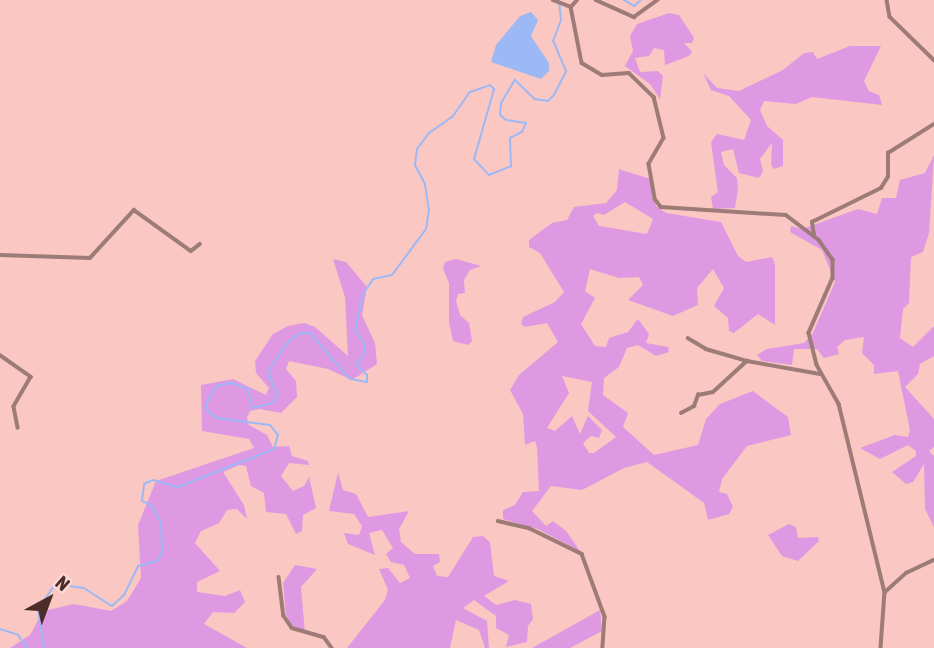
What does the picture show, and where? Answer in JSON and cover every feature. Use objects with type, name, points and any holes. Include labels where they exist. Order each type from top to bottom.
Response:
[{"type":"street","points":[[568,6],[577,0]]},
{"type":"street","points":[[596,0],[634,17],[657,0]]},
{"type":"street","points":[[887,0],[890,17],[934,60]]},
{"type":"street","points":[[555,1],[568,6]]},
{"type":"street","points":[[568,6],[582,63],[602,75],[629,73],[654,97],[664,138],[649,164],[655,199],[661,207],[746,215],[775,212],[793,218],[815,237],[834,267],[809,330],[821,374],[839,404],[885,592],[881,648]]},
{"type":"street","points":[[815,237],[812,222],[872,196],[888,177],[891,150],[934,124]]},
{"type":"street","points":[[0,255],[90,258],[134,210],[191,251],[200,244]]},
{"type":"street","points":[[688,338],[706,349],[747,361],[821,374]]},
{"type":"street","points":[[0,355],[31,377],[14,407],[18,428]]},
{"type":"street","points":[[681,413],[694,407],[698,395],[709,395],[747,361]]},
{"type":"street","points":[[498,521],[529,528],[582,554],[604,617],[603,648]]},
{"type":"street","points":[[885,592],[913,569],[934,560]]},
{"type":"street","points":[[279,577],[284,616],[292,628],[324,637],[332,648]]},
{"type":"shaded area","points":[[669,13],[679,15],[694,38],[692,43],[684,43],[692,52],[689,56],[665,65],[664,50],[654,48],[649,56],[635,58],[640,72],[658,71],[663,76],[660,99],[650,84],[625,66],[633,51],[630,36],[637,24]]},
{"type":"shaded area","points":[[850,46],[881,46],[864,81],[869,91],[879,95],[882,105],[812,97],[796,104],[764,101],[760,110],[767,126],[783,140],[783,166],[774,169],[771,165],[772,143],[760,159],[763,171],[759,178],[739,173],[733,149],[721,152],[724,165],[737,178],[738,190],[735,208],[713,209],[711,197],[718,192],[711,142],[717,134],[744,140],[751,120],[729,96],[711,90],[703,73],[717,88],[739,91],[783,70],[804,53],[813,52],[817,59]]},
{"type":"shaded area","points":[[934,155],[929,233],[923,252],[911,257],[909,303],[903,309],[900,338],[913,347],[934,326],[934,356],[920,364],[918,374],[905,387],[934,419],[934,447],[929,451],[934,456],[934,527],[925,509],[924,464],[913,482],[906,484],[892,472],[916,456],[916,451],[908,445],[880,459],[860,448],[895,435],[908,437],[910,430],[898,371],[874,374],[874,365],[862,353],[864,337],[845,340],[837,347],[839,354],[824,358],[817,349],[794,349],[792,365],[762,361],[757,355],[767,349],[804,343],[813,333],[835,282],[822,250],[790,232],[791,226],[802,229],[858,209],[877,214],[882,198],[896,198],[900,180],[925,173]]},
{"type":"shaded area","points":[[619,169],[650,179],[656,206],[666,213],[721,222],[738,256],[746,262],[772,257],[775,264],[775,325],[758,314],[734,333],[729,331],[728,318],[714,306],[724,288],[713,269],[697,288],[698,305],[673,316],[628,300],[643,285],[639,277],[619,278],[590,269],[585,291],[595,298],[581,324],[595,346],[606,347],[609,338],[628,332],[638,319],[649,334],[646,343],[668,347],[669,352],[656,356],[638,345],[627,348],[619,367],[604,378],[603,395],[628,413],[623,427],[654,455],[698,445],[706,419],[720,404],[753,391],[788,417],[791,435],[747,446],[722,479],[719,492],[727,494],[733,507],[729,514],[708,520],[704,503],[647,462],[624,468],[582,490],[551,486],[532,511],[546,526],[553,521],[566,531],[580,551],[538,529],[503,519],[503,510],[515,505],[523,492],[539,491],[537,447],[535,441],[525,445],[523,414],[510,390],[519,375],[558,342],[547,323],[525,327],[521,324],[523,317],[555,302],[564,292],[540,253],[529,247],[529,240],[552,223],[567,220],[574,207],[606,203],[617,190]],"holes":[[[625,202],[653,219],[647,234],[599,226],[593,216],[597,213],[604,215]],[[562,376],[592,382],[588,411],[616,437],[594,453],[589,453],[583,443],[591,436],[599,438],[602,430],[588,416],[580,434],[572,416],[555,431],[547,428],[569,393]]]},
{"type":"shaded area","points":[[333,259],[346,262],[367,287],[362,315],[375,343],[377,364],[352,380],[328,369],[289,361],[286,369],[296,381],[297,397],[281,413],[259,409],[250,411],[247,418],[249,425],[267,435],[273,447],[289,446],[292,456],[308,461],[309,465],[289,463],[281,476],[293,491],[304,486],[309,477],[316,508],[303,515],[302,531],[296,534],[286,514],[266,512],[264,493],[251,486],[246,466],[239,465],[223,472],[244,505],[247,519],[237,509],[227,510],[219,523],[201,531],[195,543],[220,571],[197,582],[197,592],[225,596],[240,590],[245,602],[234,613],[213,612],[204,624],[247,648],[10,648],[30,635],[43,611],[74,604],[111,611],[127,601],[141,578],[138,525],[156,481],[254,448],[249,439],[202,431],[201,385],[233,379],[266,395],[269,388],[256,373],[255,361],[273,334],[288,326],[304,323],[315,327],[348,356],[345,297]]},
{"type":"shaded area","points":[[456,259],[481,266],[470,270],[464,280],[465,293],[458,294],[456,301],[460,315],[469,323],[472,341],[468,345],[453,341],[449,322],[449,283],[443,269],[445,262]]},
{"type":"shaded area","points":[[338,473],[343,490],[356,494],[368,517],[409,511],[399,529],[401,542],[415,554],[439,554],[440,562],[433,566],[437,576],[448,577],[473,537],[483,536],[490,542],[494,576],[509,581],[484,596],[496,605],[515,600],[531,604],[533,619],[528,626],[527,642],[506,647],[509,635],[496,628],[496,616],[474,600],[463,608],[487,621],[489,648],[485,648],[479,630],[456,620],[450,648],[347,648],[385,600],[388,590],[379,569],[388,568],[400,583],[410,578],[404,565],[391,562],[386,554],[393,548],[382,530],[369,533],[375,555],[348,544],[344,533],[359,535],[362,526],[354,514],[329,511]]},
{"type":"shaded area","points":[[789,524],[796,527],[798,538],[818,537],[819,541],[798,561],[782,556],[768,535]]},
{"type":"shaded area","points":[[295,565],[317,569],[301,587],[305,633],[293,627],[286,615],[283,583]]},
{"type":"shaded area","points":[[600,610],[602,631],[570,648],[532,648]]},
{"type":"water","points":[[531,12],[538,20],[531,36],[549,63],[549,71],[541,79],[491,62],[496,45],[520,16]]},
{"type":"waterway","points":[[44,648],[38,610],[55,584],[84,588],[112,606],[124,595],[138,566],[157,561],[162,553],[161,522],[151,505],[142,501],[144,484],[153,480],[178,487],[274,449],[278,435],[270,425],[217,418],[208,412],[206,404],[216,386],[232,383],[248,389],[252,408],[272,403],[278,395],[269,376],[270,368],[288,342],[301,333],[310,333],[350,379],[367,382],[367,375],[356,365],[365,352],[365,344],[355,330],[363,294],[373,279],[392,275],[426,229],[429,210],[425,184],[415,165],[417,149],[429,133],[453,116],[470,92],[490,85],[494,89],[474,159],[489,175],[511,166],[510,138],[522,132],[526,123],[506,120],[500,115],[501,103],[515,80],[535,99],[548,101],[554,95],[566,71],[553,41],[561,20],[559,0]]},
{"type":"waterway","points":[[624,0],[634,6],[641,0]]},
{"type":"waterway","points":[[0,629],[18,635],[27,648]]}]
